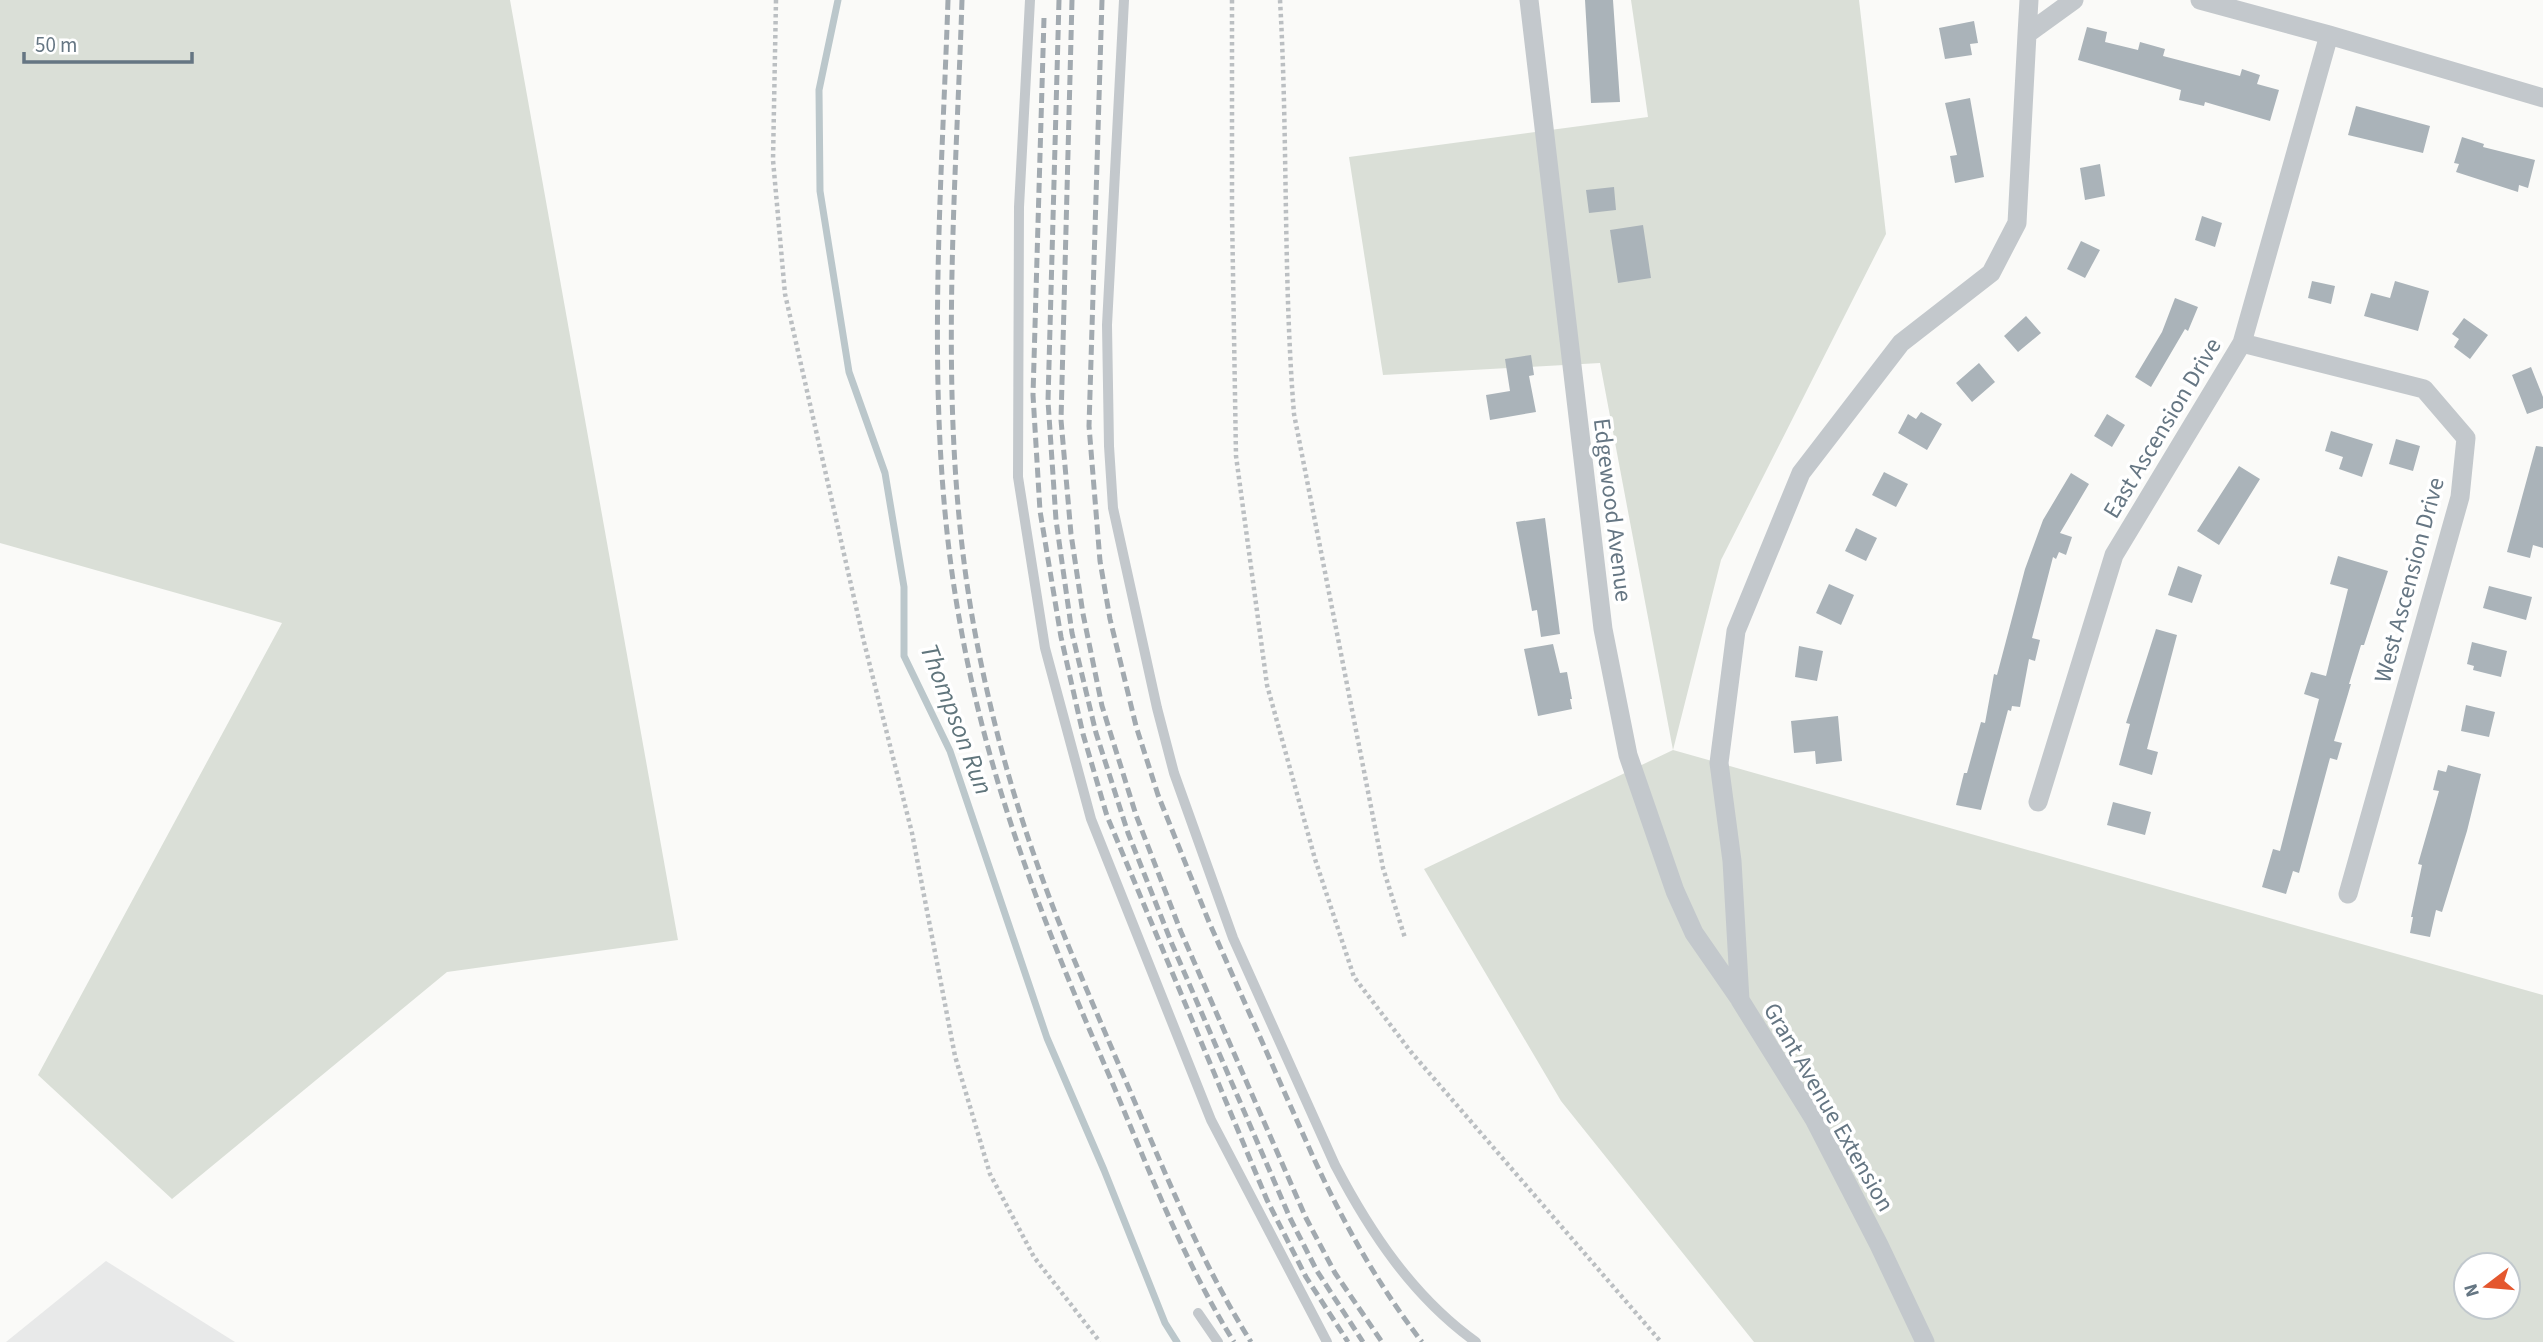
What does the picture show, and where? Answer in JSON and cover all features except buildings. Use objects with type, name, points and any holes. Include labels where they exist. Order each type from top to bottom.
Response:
[{"type":"street","name":"Edgewood Avenue","points":[[1529,0],[1603,629],[1620,722],[1638,789],[1683,912],[1694,933],[1740,1000]]},
{"type":"street","name":"Grant Avenue Extension","points":[[1925,1342],[1814,1119],[1740,1000],[1732,861],[1719,763],[1736,631],[1801,473],[1901,343],[1991,273],[2017,223],[2029,0]]},
{"type":"street","points":[[2027,34],[2074,0]]},
{"type":"street","points":[[2200,0],[2543,98]]},
{"type":"street","name":"East Ascension Drive","points":[[2038,802],[2114,555],[2242,343],[2329,35]]},
{"type":"street","name":"West Ascension Drive","points":[[2242,343],[2424,389],[2466,438],[2460,497],[2348,894]]},
{"type":"lane","points":[[1030,0],[1019,207],[1018,477],[1045,648],[1091,820],[1211,1120],[1327,1342]]},
{"type":"lane","points":[[1124,0],[1107,312],[1109,446],[1113,508],[1174,773],[1233,938],[1347,1188],[1375,1235],[1401,1271],[1461,1331],[1476,1342]]},
{"type":"lane","points":[[1198,1313],[1218,1342]]},
{"type":"path","points":[[776,0],[773,160],[785,294],[864,642],[912,833],[955,1056],[990,1174],[1034,1256],[1100,1342]]},
{"type":"path","points":[[1233,0],[1232,212],[1236,456],[1267,685],[1315,859],[1354,977],[1411,1052],[1661,1342]]},
{"type":"path","points":[[1280,0],[1284,72],[1288,342],[1294,414],[1383,868],[1405,938]]},
{"type":"shaded area","points":[[0,0],[510,0],[678,940],[447,972],[172,1199],[38,1075],[282,623],[0,543]]},
{"type":"shaded area","points":[[1631,0],[1859,0],[1886,234],[1721,560],[1673,750],[1600,363],[1383,375],[1349,157],[1648,117]]},
{"type":"shaded area","points":[[1673,750],[2543,995],[2543,1342],[1754,1342],[1561,1101],[1424,869]]},
{"type":"shaded area","points":[[106,1261],[235,1342],[6,1342]]},
{"type":"waterway","name":"Thompson Run","points":[[838,0],[819,90],[820,191],[849,372],[885,473],[904,587],[904,656],[950,751],[1047,1038],[1104,1170],[1165,1323],[1177,1342]]},
{"type":"railway","points":[[948,0],[937,312],[938,391],[949,546],[972,683],[1003,800],[1065,970],[1168,1214],[1199,1279],[1234,1342]]},
{"type":"railway","points":[[962,0],[953,240],[952,400],[964,559],[981,665],[1016,801],[1065,936],[1181,1208],[1214,1276],[1251,1342]]},
{"type":"railway","points":[[1059,0],[1048,401],[1056,520],[1072,633],[1096,733],[1128,833],[1172,944],[1290,1218],[1317,1271],[1363,1342]]},
{"type":"railway","points":[[1072,0],[1061,420],[1071,534],[1083,614],[1102,706],[1136,815],[1181,932],[1306,1218],[1335,1273],[1382,1342]]},
{"type":"railway","points":[[1102,0],[1089,426],[1100,561],[1110,619],[1136,726],[1158,795],[1209,922],[1337,1207],[1376,1276],[1422,1342]]},
{"type":"railway","points":[[1044,18],[1033,395],[1040,511],[1061,637],[1083,734],[1107,816],[1267,1200],[1306,1277],[1348,1342]]}]
